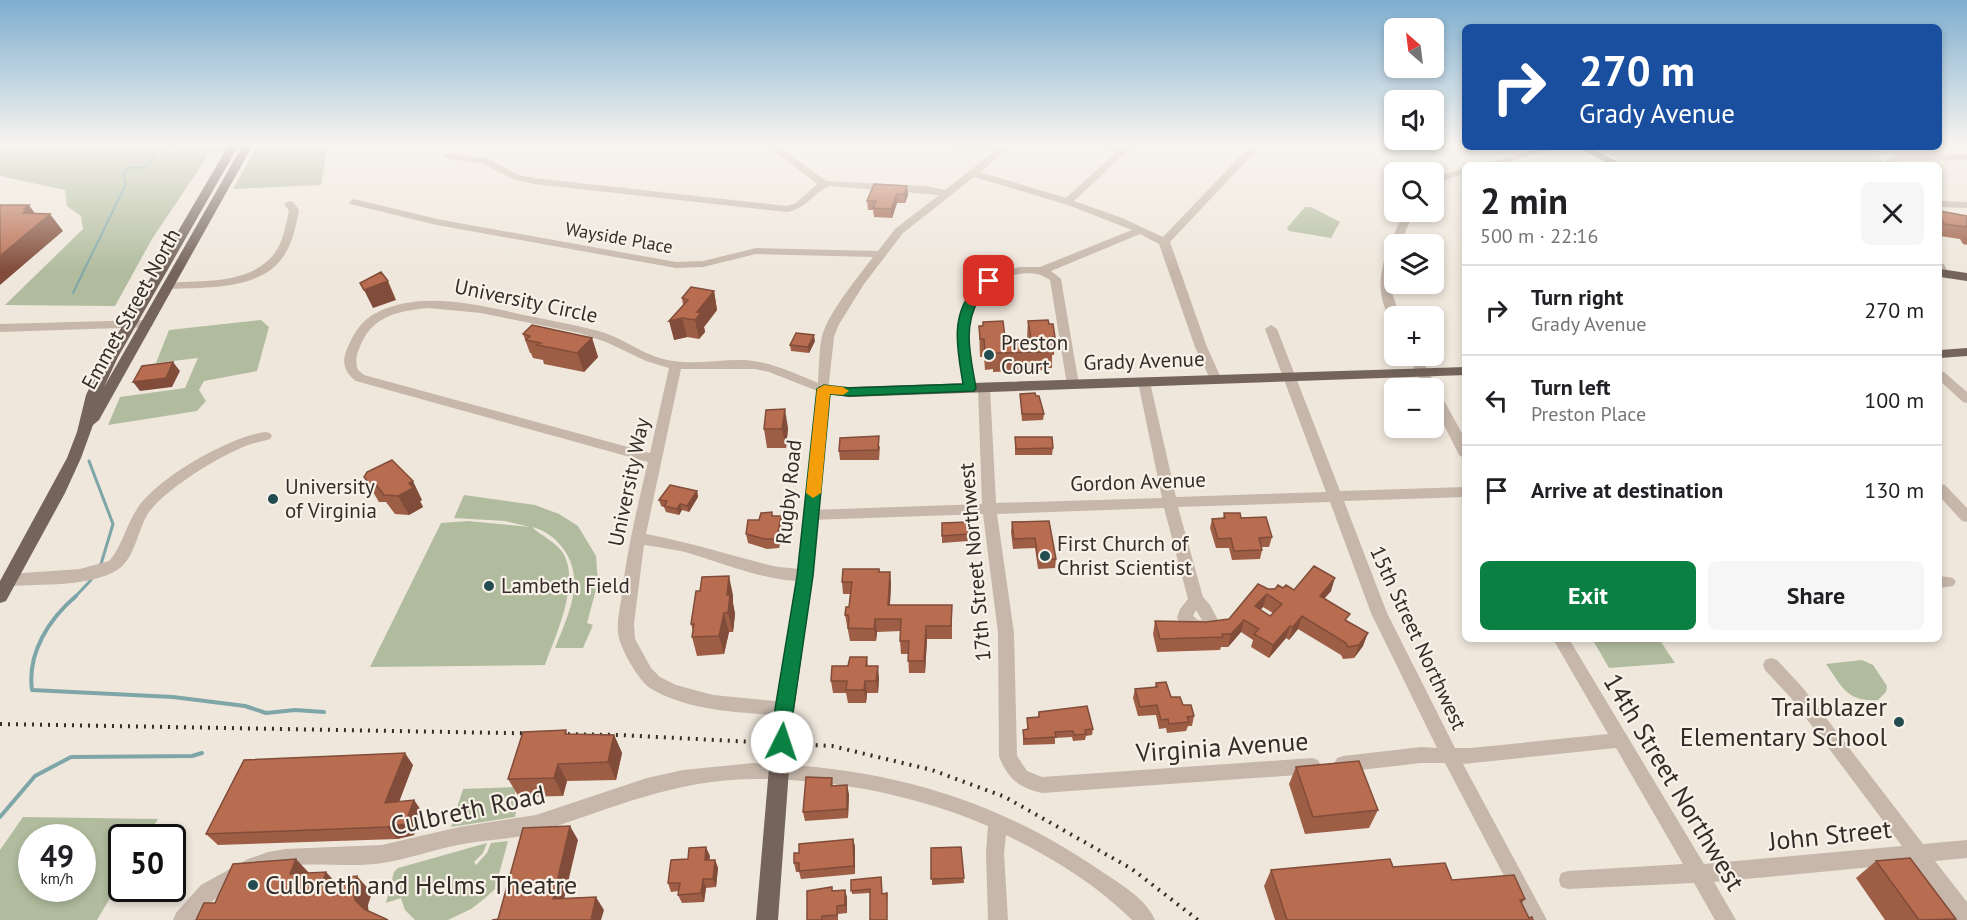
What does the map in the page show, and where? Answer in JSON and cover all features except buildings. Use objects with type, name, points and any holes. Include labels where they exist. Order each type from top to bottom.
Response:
[{"type":"main road","name":"Emmet Street North","points":[[84,432],[93,395],[129,326],[216,186]]},
{"type":"main road","name":"Emmet Street North","points":[[0,597],[57,493],[84,432],[168,286],[220,186]]},
{"type":"main road","points":[[1942,271],[1967,277]]},
{"type":"main road","points":[[1942,272],[1967,285]]},
{"type":"main road","points":[[1942,354],[1966,352]]},
{"type":"main road","name":"Grady Avenue","points":[[824,389],[849,392],[1462,371]]},
{"type":"main road","name":"Rugby Road","points":[[767,920],[783,717],[805,576],[824,389]]},
{"type":"street","points":[[571,186],[787,209],[802,205],[819,186]]},
{"type":"street","points":[[863,186],[926,189],[946,193]]},
{"type":"street","name":"Rugby Road","points":[[824,389],[828,337],[832,327],[880,254],[899,231],[955,186]]},
{"type":"street","points":[[1013,186],[1141,230],[1164,242],[1201,347],[1216,380]]},
{"type":"street","points":[[1066,203],[1085,186]]},
{"type":"street","points":[[1164,242],[1217,186]]},
{"type":"street","name":"Wayside Place","points":[[354,202],[437,222],[676,265],[703,264],[756,251],[880,254]]},
{"type":"street","points":[[168,286],[237,279],[254,275],[271,266],[280,258],[291,229],[294,210],[290,204]]},
{"type":"street","points":[[1942,204],[1967,205]]},
{"type":"street","points":[[1041,271],[1141,230]]},
{"type":"street","name":"17th Street Northwest","points":[[1007,732],[1003,602],[989,509],[977,388],[962,329],[967,309],[982,286],[995,277],[1014,271],[1041,271]]},
{"type":"street","points":[[1041,271],[1052,275],[1056,281],[1073,385]]},
{"type":"street","name":"University Circle","points":[[655,459],[360,378],[350,369],[351,352],[363,329],[378,318],[411,306],[438,303],[594,334],[652,360],[676,365],[754,364],[777,370],[824,389]]},
{"type":"street","points":[[0,328],[147,324]]},
{"type":"street","name":"15th Street Northwest","points":[[1271,329],[1378,611],[1450,756],[1537,920]]},
{"type":"street","name":"University Way","points":[[676,365],[638,538],[626,623],[627,639],[645,673],[663,687],[693,698],[783,717]]},
{"type":"street","points":[[1420,366],[1426,378]]},
{"type":"street","points":[[1942,377],[1967,399]]},
{"type":"street","points":[[1144,382],[1170,502],[1196,600]]},
{"type":"street","points":[[1444,412],[1462,447]]},
{"type":"street","points":[[9,580],[88,573],[109,568],[119,561],[128,537],[144,509],[163,490],[244,439],[265,436]]},
{"type":"street","points":[[1942,491],[1967,517]]},
{"type":"street","name":"Gordon Avenue","points":[[811,515],[1462,492]]},
{"type":"street","points":[[638,538],[682,546],[772,572],[805,576]]},
{"type":"street","name":"14th Street Northwest","points":[[1563,642],[1726,920]]},
{"type":"street","points":[[1771,665],[1797,693],[1967,918]]},
{"type":"street","name":"Virginia Avenue","points":[[1007,732],[1008,756],[1016,772],[1032,783],[1042,785],[1347,764],[1421,755],[1450,756],[1620,740]]},
{"type":"street","name":"Culbreth Road","points":[[183,920],[208,892],[268,861],[285,858],[382,854],[459,836],[536,824],[647,786],[705,774],[779,764],[815,774],[913,790],[959,804],[998,821],[1064,856],[1108,887],[1145,920]]},
{"type":"street","points":[[998,821],[994,853],[998,920]]},
{"type":"street","name":"John Street","points":[[1568,880],[1677,873],[1699,874],[1967,849]]},
{"type":"green space","points":[[46,186],[188,186],[152,239],[115,306],[5,305],[83,229],[81,216],[67,206],[65,190]]},
{"type":"green space","points":[[235,186],[300,186],[233,189]]},
{"type":"green space","points":[[1305,207],[1311,207],[1340,222],[1331,238],[1289,231],[1287,228]]},
{"type":"green space","points":[[261,320],[269,327],[257,371],[204,381],[199,390],[206,401],[197,411],[108,425],[120,397],[185,388],[198,358],[156,363],[169,330]]},
{"type":"green space","name":"Lambeth Field","points":[[464,495],[535,505],[559,514],[578,526],[596,556],[598,582],[587,623],[593,625],[583,648],[555,648],[570,610],[573,597],[573,572],[569,559],[559,543],[545,532],[532,527],[556,545],[563,553],[568,565],[568,594],[560,625],[545,665],[370,667],[441,523],[468,521],[530,527],[505,521],[454,518]]},
{"type":"green space","points":[[1594,642],[1661,642],[1675,663],[1609,668]]},
{"type":"green space","points":[[1862,660],[1873,665],[1887,686],[1886,692],[1878,700],[1852,696],[1841,686],[1826,664]]},
{"type":"green space","points":[[517,787],[513,800],[518,800],[515,817],[451,827],[463,789]]},
{"type":"green space","points":[[23,817],[158,819],[155,824],[108,824],[108,902],[97,920],[0,920],[0,850],[18,824],[18,902],[96,902],[96,824],[18,824]]},
{"type":"green space","points":[[508,841],[495,889],[471,909],[448,920],[415,920],[405,910],[401,898],[386,903],[394,872],[398,868],[487,843],[483,853],[474,862],[476,865],[487,853],[491,843]]},
{"type":"waterway","points":[[73,293],[125,186]]},
{"type":"waterway","points":[[89,461],[113,524],[101,564]]},
{"type":"waterway","points":[[76,596],[91,580]]},
{"type":"waterway","points":[[76,596],[57,615],[42,638],[33,663],[32,690],[173,697],[245,706],[266,713],[295,710],[324,712]]},
{"type":"waterway","points":[[0,817],[35,776],[71,757],[192,756],[202,753]]},
{"type":"railway","points":[[0,724],[619,735],[832,746],[932,770],[1005,797],[1132,869],[1198,920]]},
{"type":"slow traffic","points":[[813,493],[824,389],[843,391]]},
{"type":"place","name":"Preston Court","points":[[989,355]]},
{"type":"place","name":"University of Virginia","points":[[273,499]]},
{"type":"place","name":"First Church of Christ Scientist","points":[[1045,556]]},
{"type":"place","name":"Lambeth Field","points":[[489,586]]},
{"type":"place","name":"Trailblazer Elementary School","points":[[1899,722]]},
{"type":"place","name":"Culbreth and Helms Theatre","points":[[253,885]]},
{"type":"route","points":[[782,742],[784,709],[805,576],[824,389],[849,392],[970,388],[962,343],[963,320],[974,296],[989,281]]}]
